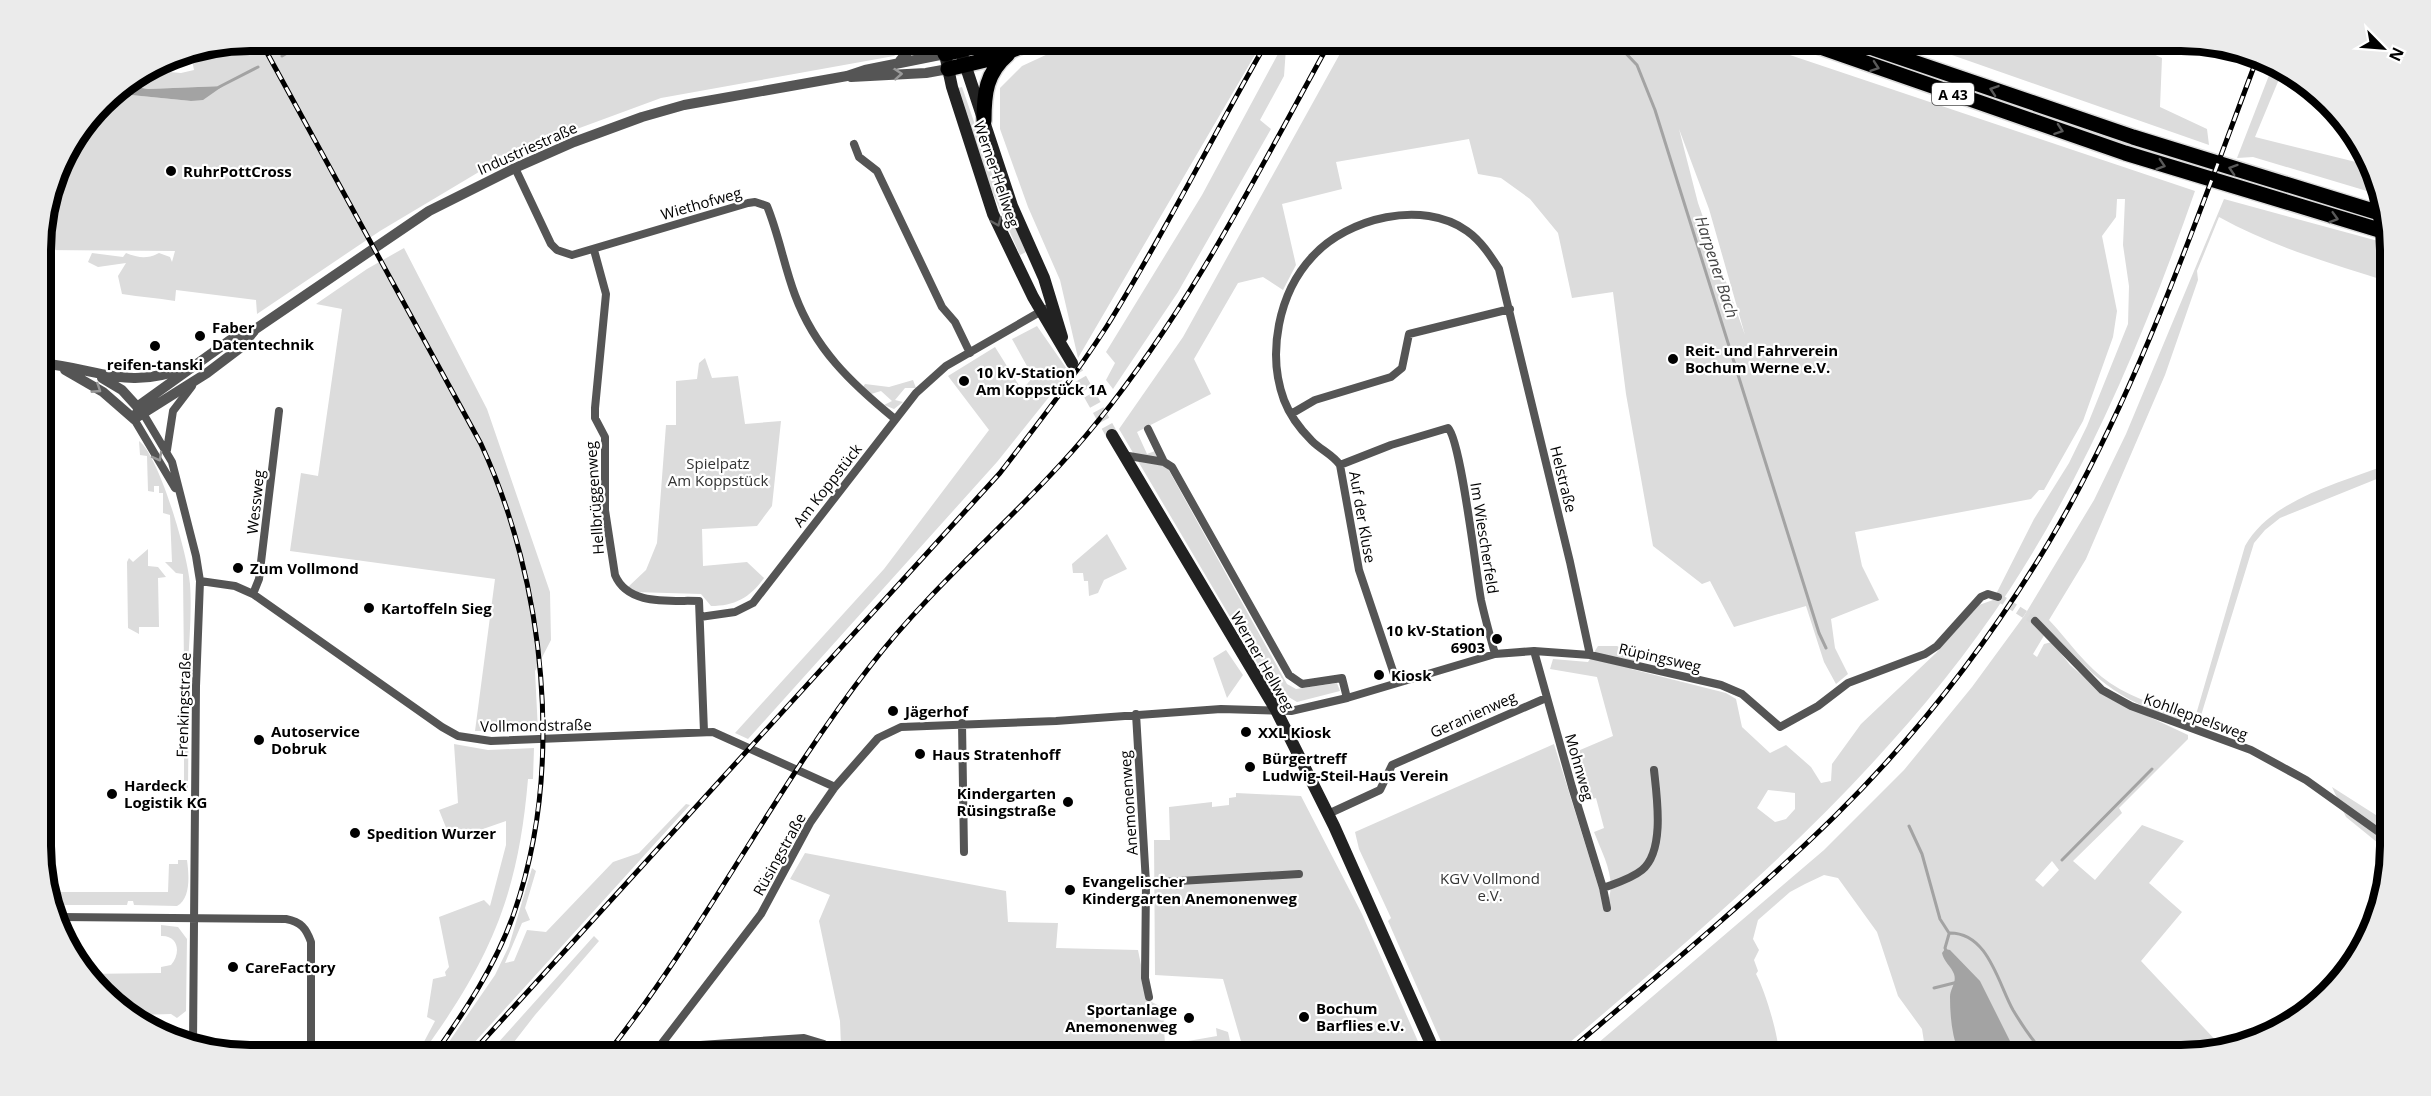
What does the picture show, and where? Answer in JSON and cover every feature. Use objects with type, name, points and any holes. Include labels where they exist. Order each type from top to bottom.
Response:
[{"type":"highway","points":[[945,54],[1013,51]]},
{"type":"highway","points":[[984,121],[987,82],[994,68],[1013,51]]},
{"type":"highway","name":"A 43","points":[[1832,51],[2125,153],[2378,230]]},
{"type":"highway","name":"A 43","points":[[1881,51],[2133,137],[2376,212]]},
{"type":"main road","name":"Werner Hellweg","points":[[945,54],[993,214],[1041,311],[1072,363],[1044,278],[1012,206],[961,52]]},
{"type":"main road","name":"Werner Hellweg","points":[[1112,435],[1276,710],[1328,814],[1432,1045]]},
{"type":"street","points":[[897,63],[910,51]]},
{"type":"street","name":"Industriestraße","points":[[139,414],[197,380],[240,348],[255,330],[364,253],[429,212],[515,168],[625,123],[673,108],[763,89],[847,76],[865,69],[945,54]]},
{"type":"street","name":"Industriestraße","points":[[847,76],[864,78],[945,54]]},
{"type":"street","points":[[854,144],[859,157],[877,171],[942,307],[955,322],[970,352]]},
{"type":"street","name":"Wiethofweg","points":[[515,168],[550,244],[557,250],[572,255],[748,203],[762,203],[767,206],[795,295],[816,340],[845,377],[895,418]]},
{"type":"street","name":"Helstraße","points":[[1340,465],[1313,442],[1291,414],[1277,376],[1276,352],[1284,305],[1294,282],[1313,255],[1332,240],[1356,227],[1387,218],[1413,214],[1443,219],[1456,224],[1487,250],[1498,269],[1510,309],[1590,655]]},
{"type":"street","name":"Hellbrüggenweg","points":[[594,250],[606,294],[595,417],[605,437],[605,510],[615,575],[619,584],[631,595],[699,601],[700,617]]},
{"type":"street","points":[[1041,311],[1054,306]]},
{"type":"street","points":[[1291,414],[1315,400],[1390,377],[1402,368],[1409,334],[1510,309]]},
{"type":"street","name":"Am Koppstück","points":[[700,617],[735,612],[753,603],[895,418],[934,376],[970,352],[1041,311]]},
{"type":"street","name":"Industriestraße","points":[[139,414],[199,362],[233,338],[255,330]]},
{"type":"street","name":"Industriestraße","points":[[51,364],[138,380],[165,376],[199,362]]},
{"type":"street","name":"Industriestraße","points":[[54,364],[139,414]]},
{"type":"street","name":"Industriestraße","points":[[91,372],[122,390],[139,414]]},
{"type":"street","name":"Industriestraße","points":[[167,453],[168,431],[173,411],[197,380]]},
{"type":"street","name":"Wessweg","points":[[254,594],[260,579],[279,411]]},
{"type":"street","name":"Frenkingstraße","points":[[139,414],[167,453],[196,556],[200,581],[196,686],[192,1036]]},
{"type":"street","name":"Frenkingstraße","points":[[139,414],[180,497]]},
{"type":"street","name":"Auf der Kluse","points":[[1397,683],[1359,570],[1340,465],[1391,445],[1448,428]]},
{"type":"street","name":"Im Wiescherfeld","points":[[1448,428],[1454,438],[1459,459],[1481,598],[1495,654]]},
{"type":"street","name":"Werner Hellweg","points":[[1148,429],[1164,462],[1172,468],[1289,675],[1302,684],[1342,678],[1347,698]]},
{"type":"street","points":[[1123,455],[1164,462]]},
{"type":"street","name":"Vollmondstraße","points":[[200,581],[235,586],[254,594],[393,694],[458,736],[491,741],[704,732],[722,735],[835,787]]},
{"type":"street","name":"Rüpingsweg","points":[[1276,710],[1291,711],[1347,698],[1495,654],[1534,651],[1590,655],[1721,685],[1742,694],[1780,727],[1818,706],[1848,683],[1925,654],[1937,646],[1974,602],[1988,594],[1998,597]]},
{"type":"street","points":[[700,617],[704,732]]},
{"type":"street","name":"Kohlleppelsweg","points":[[2035,621],[2102,690],[2132,706],[2251,750],[2306,780],[2380,832]]},
{"type":"street","name":"Mohnweg","points":[[1534,651],[1546,698],[1604,888],[1607,908]]},
{"type":"street","name":"Geranienweg","points":[[1328,814],[1380,790],[1392,765],[1546,698]]},
{"type":"street","name":"Rüsingstraße","points":[[663,1043],[761,914],[810,823],[835,787],[864,751],[887,733],[901,727],[962,723],[1056,721],[1221,709],[1276,710]]},
{"type":"street","name":"Anemonenweg","points":[[1136,714],[1146,883],[1145,978],[1149,997]]},
{"type":"street","points":[[962,723],[964,852]]},
{"type":"street","points":[[1604,888],[1636,874],[1652,857],[1658,834],[1654,770]]},
{"type":"street","points":[[1146,883],[1299,874]]},
{"type":"street","points":[[64,916],[194,916],[286,919],[300,923],[307,929],[312,955],[311,1045]]},
{"type":"street","points":[[700,1045],[804,1038],[824,1044]]},
{"type":"street","points":[[663,1043],[666,1045]]},
{"type":"green space","points":[[237,51],[901,51],[894,56],[661,98],[509,154],[380,231],[257,314],[256,300],[176,290],[175,301],[122,294],[118,276],[126,263],[98,267],[88,262],[92,253],[123,257],[126,253],[143,257],[159,253],[170,257],[172,262],[175,251],[51,250],[55,211],[66,174],[92,129],[126,95],[191,101],[222,86],[148,89],[136,87],[163,71],[181,73],[194,70],[192,60]]},
{"type":"green space","points":[[1054,51],[1257,51],[1078,358],[1060,280],[1028,207],[1000,129],[1000,88],[1022,66]]},
{"type":"green space","points":[[1280,51],[1286,51],[1284,76],[1260,120],[1271,129],[1178,292],[1113,389],[1106,380],[1115,363],[1106,352],[1202,195]]},
{"type":"green space","name":"KGV Vollmond e.V.","points":[[1341,51],[1778,51],[2195,191],[2157,294],[2091,445],[2039,542],[2010,589],[1963,656],[1857,780],[1799,838],[1740,894],[1567,1045],[1443,1045],[1388,921],[1391,918],[1359,849],[1355,832],[1554,744],[1605,908],[1611,889],[1610,879],[1606,861],[1594,832],[1604,828],[1596,798],[1585,801],[1573,753],[1613,736],[1597,677],[1550,669],[1553,659],[1588,662],[1598,646],[1617,646],[1640,658],[1631,669],[1726,693],[1736,699],[1742,727],[1770,753],[1786,745],[1811,767],[1821,783],[1831,781],[1832,764],[1861,724],[1936,653],[1979,605],[1993,600],[2034,519],[2069,463],[2087,426],[2128,324],[2129,286],[2123,245],[2125,199],[2117,199],[2116,217],[2102,236],[2117,311],[2113,337],[2083,421],[2044,490],[2039,490],[2031,499],[1855,532],[1862,566],[1879,600],[1831,619],[1835,648],[1848,674],[1836,684],[1824,662],[1806,606],[1734,627],[1710,581],[1702,584],[1653,546],[1626,394],[1613,292],[1572,298],[1558,233],[1530,199],[1501,178],[1478,174],[1469,139],[1336,162],[1342,189],[1282,204],[1296,265],[1283,290],[1263,277],[1238,283],[1194,359],[1211,394],[1137,432],[1147,454],[1155,451],[1167,467],[1287,684],[1296,689],[1337,683],[1340,691],[1297,702],[1282,693],[1272,679],[1268,681],[1119,429],[1183,337]],"holes":[[[1679,129],[1709,209],[1745,335],[1698,203]],[[1768,790],[1795,793],[1795,809],[1786,819],[1775,822],[1757,808]]]},
{"type":"green space","points":[[1941,51],[2146,51],[2162,58],[2160,107],[2207,129],[2209,145]]},
{"type":"green space","points":[[2270,73],[2280,77],[2255,137],[2359,163],[2371,192],[2253,157],[2237,158]]},
{"type":"green space","points":[[962,87],[992,174],[1026,252],[1020,255],[987,180],[955,89]]},
{"type":"green space","points":[[2224,199],[2379,241],[2380,279],[2281,246],[2219,217],[2197,271],[2198,280],[2165,375],[2086,559],[2049,620],[2101,677],[2140,699],[2195,718],[2245,546],[2257,529],[2272,516],[2309,494],[2380,467],[2380,478],[2280,518],[2254,543],[2199,722],[2195,725],[2182,722],[2121,695],[2092,673],[2037,619],[2045,634],[2033,654],[2037,657],[2044,644],[2052,642],[2070,665],[2107,697],[2188,735],[2188,739],[2119,808],[2122,813],[2073,861],[2095,880],[2142,825],[2184,841],[2149,883],[2182,912],[2141,961],[2217,1041],[2194,1045],[1924,1045],[1922,1029],[1898,996],[1877,932],[1838,878],[1824,875],[1790,892],[1758,920],[1753,939],[1759,950],[1754,960],[1758,971],[1756,974],[1771,1014],[1778,1045],[1596,1045],[1824,850],[1904,770],[1972,687],[2024,616],[2094,500],[2126,434]],"holes":[[[2052,861],[2059,870],[2043,887],[2035,880]]]},
{"type":"green space","points":[[404,248],[487,409],[550,592],[551,640],[535,671],[538,731],[475,731],[495,579],[290,551],[301,473],[318,476],[342,309],[316,304],[367,269]]},
{"type":"green space","points":[[1037,326],[1069,372],[997,462],[748,739],[735,733],[884,569],[989,430],[948,376],[995,347],[1022,390],[1033,377],[1012,339]]},
{"type":"green space","name":"Spielpatz Am Koppstück","points":[[705,358],[712,378],[738,376],[745,424],[781,421],[772,506],[757,526],[702,529],[703,566],[747,562],[764,578],[741,600],[711,606],[701,594],[634,592],[628,587],[646,570],[657,543],[666,425],[676,425],[676,381],[697,379],[699,363]]},
{"type":"green space","points":[[913,380],[916,388],[905,388],[895,400],[903,402],[894,409],[884,405],[892,401],[881,391],[871,394],[863,387],[865,384],[889,387]]},
{"type":"green space","points":[[139,441],[156,466],[164,486],[188,570],[191,616],[188,668],[184,668],[183,574],[176,573],[165,562],[172,562],[170,515],[163,513],[163,493],[159,493],[159,486],[154,486],[154,492],[148,491],[147,456],[140,455]]},
{"type":"green space","points":[[1107,534],[1127,569],[1104,580],[1098,593],[1089,596],[1088,581],[1084,581],[1083,573],[1073,573],[1072,564]]},
{"type":"green space","points":[[148,549],[148,566],[158,567],[166,577],[158,578],[159,627],[139,627],[139,634],[128,628],[127,562],[129,558],[133,562]]},
{"type":"green space","points":[[1226,650],[1243,675],[1227,698],[1213,658]]},
{"type":"green space","points":[[184,678],[189,678],[188,788],[184,788]]},
{"type":"green space","points":[[454,744],[488,750],[534,748],[533,779],[528,779],[517,859],[497,926],[483,957],[445,1021],[428,1045],[422,1045],[435,1021],[427,1017],[433,979],[446,976],[445,972],[449,967],[439,917],[484,900],[490,906],[506,845],[506,821],[460,837],[449,835],[439,810],[458,803]]},
{"type":"green space","points":[[2332,787],[2380,818],[2380,845],[2346,817]]},
{"type":"green space","points":[[1236,793],[1301,796],[1362,914],[1420,1045],[1242,1045],[1223,979],[1155,975],[1154,840],[1170,840],[1169,807],[1212,802],[1212,807],[1229,805],[1229,798],[1236,797]]},
{"type":"green space","points":[[686,804],[690,805],[472,1045],[447,1045],[495,975],[509,946],[532,868],[536,871],[525,908],[530,920],[522,923],[505,963],[514,961],[527,930],[546,932],[613,862],[639,853]]},
{"type":"green space","points":[[805,853],[1006,891],[1008,922],[1058,923],[1056,948],[1138,950],[1148,1000],[1163,1008],[1165,1045],[841,1045],[840,1021],[819,921],[830,895],[790,879]]},
{"type":"green space","points":[[178,860],[187,860],[188,879],[185,898],[177,906],[134,905],[133,901],[128,901],[127,905],[60,905],[58,898],[57,892],[168,892],[169,864],[178,864]]},
{"type":"green space","points":[[161,925],[178,927],[187,939],[186,1011],[177,1018],[171,1014],[145,1015],[109,987],[98,974],[161,973],[161,967],[171,965],[177,951],[172,939],[161,936]]},
{"type":"green space","points":[[594,936],[599,941],[512,1045],[496,1045]]},
{"type":"green space","points":[[1216,1028],[1228,1032],[1231,1045],[1165,1045],[1217,1036]]},
{"type":"shaded area","points":[[223,86],[203,100],[191,101],[126,95],[136,87],[148,89]]},
{"type":"shaded area","points":[[1945,949],[1950,950],[1980,981],[2012,1045],[1956,1045],[1950,1011],[1950,994],[1955,977],[1942,953]]},
{"type":"waterway","name":"Harpener Bach","points":[[282,56],[291,51]]},
{"type":"waterway","name":"Harpener Bach","points":[[1624,51],[1637,65],[1655,110],[1819,633],[1826,648]]},
{"type":"waterway","name":"Harpener Bach","points":[[219,87],[258,67]]},
{"type":"waterway","points":[[2062,860],[2152,769]]},
{"type":"waterway","name":"Harpener Bach","points":[[1909,826],[1922,854],[1940,919],[1949,933]]},
{"type":"waterway","name":"Harpener Bach","points":[[1949,933],[1962,935],[1982,950],[1990,961],[2013,1010],[2037,1045]]},
{"type":"waterway","name":"Harpener Bach","points":[[1947,953],[1945,948],[1949,934]]},
{"type":"waterway","points":[[1934,988],[1958,982]]},
{"type":"tunnel","points":[[1072,363],[1112,435]]},
{"type":"tunnel","points":[[1998,597],[2035,621]]},
{"type":"railway","points":[[266,51],[481,444],[503,498],[520,555],[533,615],[541,676],[543,737],[539,798],[530,857],[514,913],[498,951],[468,1004],[441,1045]]},
{"type":"railway","points":[[479,1045],[1000,473],[1107,326],[1262,51]]},
{"type":"railway","points":[[614,1045],[675,960],[802,761],[871,665],[925,602],[1071,453],[1132,377],[1164,331],[1223,236],[1325,51]]},
{"type":"railway","points":[[1576,1045],[1736,908],[1835,816],[1923,720],[1951,686],[2002,615],[2049,542],[2111,425],[2164,304],[2255,65]]},
{"type":"place","name":"RuhrPottCross","points":[[171,171]]},
{"type":"place","name":"Faber Datentechnik","points":[[200,336]]},
{"type":"place","name":"reifen-tanski","points":[[155,346]]},
{"type":"place","name":"Reit- und Fahrverein Bochum Werne e.V.","points":[[1673,359]]},
{"type":"place","name":"10 kV-Station Am Koppstück 1A","points":[[964,381]]},
{"type":"place","name":"Zum Vollmond","points":[[238,568]]},
{"type":"place","name":"Kartoffeln Sieg","points":[[369,608]]},
{"type":"place","name":"10 kV-Station 6903","points":[[1497,639]]},
{"type":"place","name":"Kiosk","points":[[1379,675]]},
{"type":"place","name":"Jägerhof","points":[[893,711]]},
{"type":"place","name":"XXL Kiosk","points":[[1246,732]]},
{"type":"place","name":"Autoservice Dobruk","points":[[259,740]]},
{"type":"place","name":"Haus Stratenhoff","points":[[920,754]]},
{"type":"place","name":"Bürgertreff Ludwig-Steil-Haus Verein","points":[[1250,767]]},
{"type":"place","name":"Hardeck Logistik KG","points":[[112,794]]},
{"type":"place","name":"Kindergarten Rüsingstraße","points":[[1068,802]]},
{"type":"place","name":"Spedition Wurzer","points":[[355,833]]},
{"type":"place","name":"Evangelischer Kindergarten Anemonenweg","points":[[1070,890]]},
{"type":"place","name":"CareFactory","points":[[233,967]]},
{"type":"place","name":"Bochum Barflies e.V.","points":[[1304,1017]]},
{"type":"place","name":"Sportanlage Anemonenweg","points":[[1189,1018]]}]
